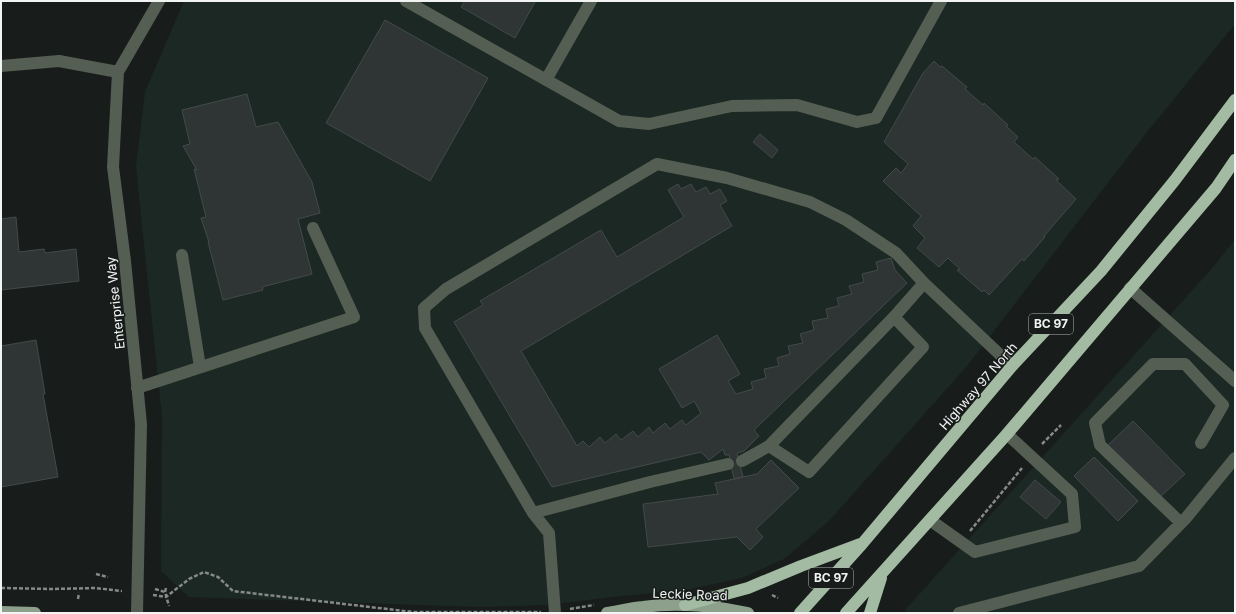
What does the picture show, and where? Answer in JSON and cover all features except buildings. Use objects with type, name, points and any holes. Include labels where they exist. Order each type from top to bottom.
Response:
[{"type":"highway","name":"Highway 97 North","points":[[800,613],[862,544],[1012,366],[1101,272],[1175,180],[1235,100]]},
{"type":"highway","name":"BC 97","points":[[846,613],[1007,434],[1216,188],[1235,160]]},
{"type":"highway","points":[[685,605],[748,588],[801,566],[862,544]]},
{"type":"highway","points":[[870,613],[882,574]]},
{"type":"main road","name":"Leckie Road","points":[[607,613],[644,606],[685,605],[730,609],[748,613]]},
{"type":"main road","points":[[1,612],[35,613]]},
{"type":"street","name":"Enterprise Way","points":[[137,613],[141,424],[125,261],[113,167],[118,72],[159,1]]},
{"type":"street","points":[[406,1],[619,121],[649,124],[732,106],[797,105],[857,122],[876,118],[942,1]]},
{"type":"street","points":[[546,80],[591,1]]},
{"type":"street","points":[[1,66],[59,61],[118,72]]},
{"type":"street","points":[[555,612],[550,533],[533,513],[425,328],[424,308],[446,289],[657,164],[727,178],[810,202],[846,220],[896,253],[924,283],[1012,366]]},
{"type":"street","points":[[138,388],[354,317],[313,228]]},
{"type":"street","points":[[182,255],[200,367]]},
{"type":"street","points":[[742,461],[769,446],[894,317],[924,283]]},
{"type":"street","points":[[1130,288],[1235,381]]},
{"type":"street","points":[[769,446],[809,472],[923,347],[894,317]]},
{"type":"street","points":[[1181,523],[1100,445],[1096,423],[1153,364],[1185,364],[1223,405],[1201,443]]},
{"type":"street","points":[[930,520],[975,552],[1075,527],[1072,494],[1007,434]]},
{"type":"street","points":[[960,613],[1139,566],[1181,523],[1235,458]]},
{"type":"street","points":[[533,513],[650,482],[728,464]]},
{"type":"path","points":[[961,542],[1046,439],[1061,425]]},
{"type":"path","points":[[1,588],[95,588],[166,597],[189,580],[204,572],[218,577],[233,591],[414,612],[555,612],[594,605]]},
{"type":"path","points":[[96,574],[108,577]]},
{"type":"path","points":[[166,588],[165,592],[169,606]]},
{"type":"path","points":[[155,589],[165,592]]},
{"type":"path","points":[[78,598],[79,593]]},
{"type":"shaded area","points":[[184,1],[1235,1],[1235,24],[1147,132],[967,366],[828,522],[784,559],[742,578],[691,589],[545,605],[480,607],[189,597],[161,571],[162,417],[136,167],[145,92]]},
{"type":"shaded area","points":[[1235,239],[1235,613],[905,613],[907,608],[1215,265]]}]
